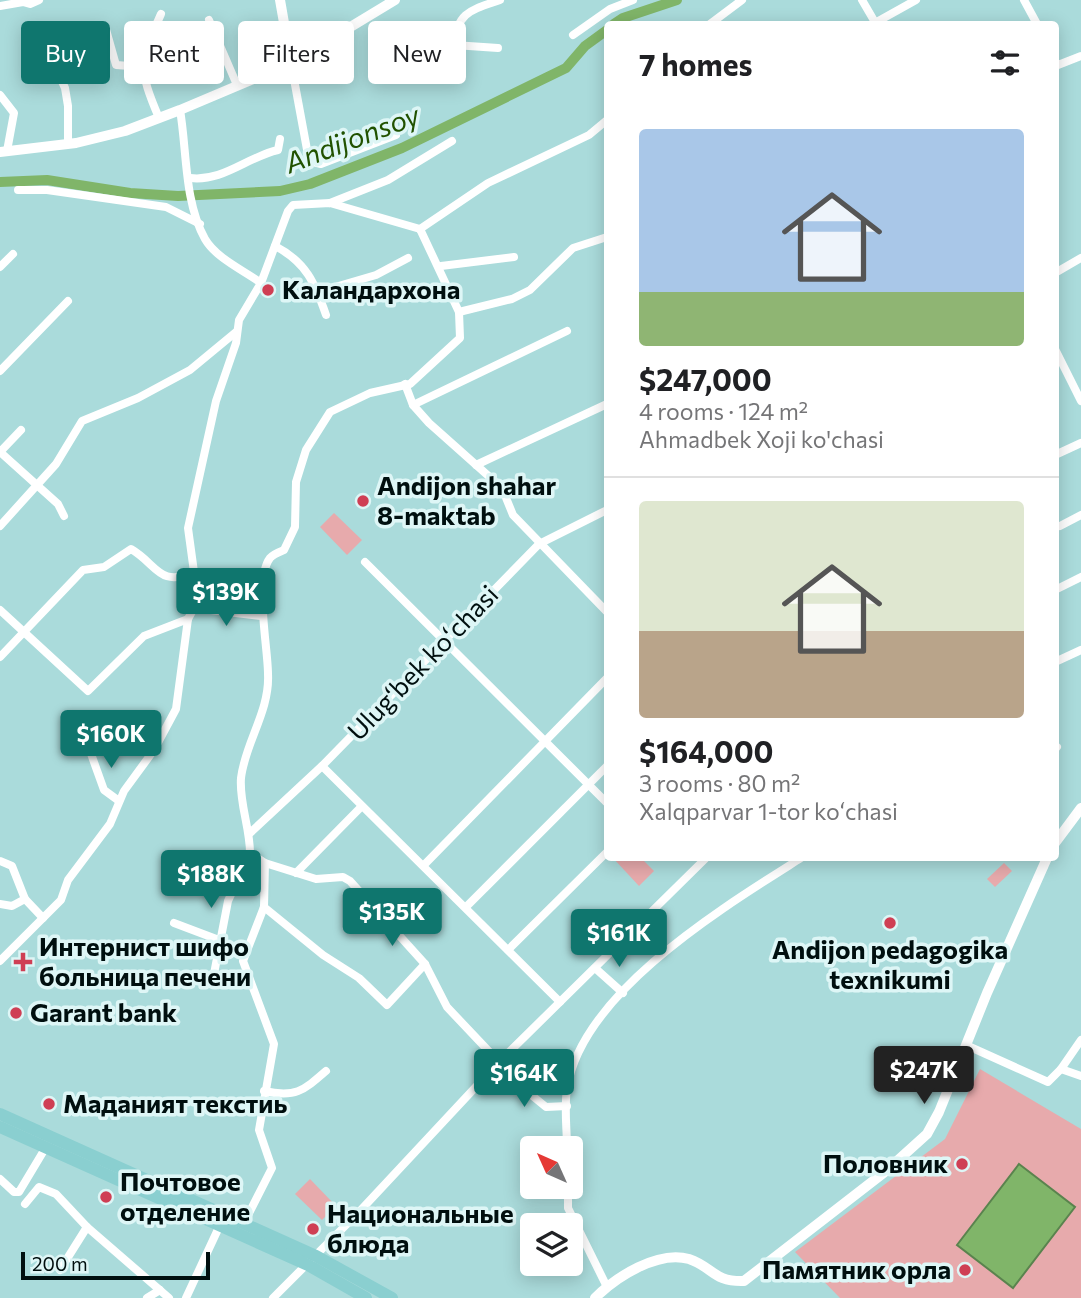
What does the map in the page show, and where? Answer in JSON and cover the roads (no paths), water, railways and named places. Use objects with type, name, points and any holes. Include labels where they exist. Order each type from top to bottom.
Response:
[{"type":"main road","points":[[0,1114],[244,1223],[312,1261],[366,1298]]},
{"type":"main road","points":[[0,1127],[392,1298]]},
{"type":"street","points":[[0,6],[23,2],[30,4],[39,0]]},
{"type":"street","points":[[280,0],[284,21]]},
{"type":"street","points":[[354,25],[395,0]]},
{"type":"street","points":[[459,21],[464,16],[500,0]]},
{"type":"street","points":[[573,35],[610,9],[633,0]]},
{"type":"street","points":[[714,21],[743,0]]},
{"type":"street","points":[[862,0],[873,21]]},
{"type":"street","points":[[880,21],[916,0]]},
{"type":"street","points":[[1024,0],[1035,21]]},
{"type":"street","points":[[158,21],[161,14]]},
{"type":"street","points":[[0,95],[14,113],[3,152],[68,144],[125,131],[237,85],[209,20]]},
{"type":"street","points":[[110,44],[116,65],[124,66]]},
{"type":"street","points":[[466,46],[498,48]]},
{"type":"street","points":[[1059,65],[1081,56]]},
{"type":"street","points":[[63,84],[68,106],[68,144]]},
{"type":"street","points":[[144,84],[159,118]]},
{"type":"street","points":[[295,84],[308,155],[313,162],[321,164],[396,135]]},
{"type":"street","points":[[180,110],[195,208],[205,239],[220,255],[261,283]]},
{"type":"street","points":[[420,229],[488,183],[589,135],[604,122]]},
{"type":"street","points":[[190,180],[217,178],[249,159],[278,149],[280,139]]},
{"type":"street","points":[[0,526],[37,487],[82,421],[138,398],[190,370],[236,332],[261,283],[288,211],[293,205],[330,203],[388,180],[452,141]]},
{"type":"street","points":[[18,190],[47,190],[166,207],[200,224]]},
{"type":"street","points":[[213,979],[228,901],[250,853],[250,833],[241,779],[265,701],[269,677],[261,616],[266,565],[271,555],[284,550],[295,527],[296,482],[306,450],[330,412],[370,393],[410,384],[460,338],[459,312],[441,267],[420,229],[330,203]]},
{"type":"street","points":[[459,312],[512,299],[530,290],[573,248],[604,238]]},
{"type":"street","points":[[275,246],[300,261],[310,273],[326,315]]},
{"type":"street","points":[[0,267],[13,254]]},
{"type":"street","points":[[441,267],[514,257]]},
{"type":"street","points":[[318,292],[376,275],[408,258]]},
{"type":"street","points":[[1059,271],[1081,258]]},
{"type":"street","points":[[0,372],[68,301]]},
{"type":"street","points":[[413,405],[567,331]]},
{"type":"street","points":[[0,961],[61,900],[68,880],[110,824],[119,801],[154,750],[176,709],[188,620],[194,608],[194,572],[188,528],[216,401],[236,343],[236,332]]},
{"type":"street","points":[[1059,357],[1081,401]]},
{"type":"street","points":[[405,384],[413,405],[503,490],[513,515],[604,609]]},
{"type":"street","points":[[476,465],[604,405]]},
{"type":"street","points":[[21,430],[0,452],[58,504],[64,516]]},
{"type":"street","points":[[1059,453],[1081,443]]},
{"type":"street","points":[[486,475],[493,456]]},
{"type":"street","name":"Ulugʻbek koʻchasi","points":[[250,833],[322,766],[539,544],[604,512]]},
{"type":"street","points":[[1060,526],[1081,515]]},
{"type":"street","points":[[0,657],[83,570],[104,567],[131,549],[170,578],[179,578],[194,572]]},
{"type":"street","points":[[365,562],[604,800]]},
{"type":"street","points":[[1059,588],[1081,577]]},
{"type":"street","points":[[194,608],[261,616]]},
{"type":"street","points":[[0,610],[88,691],[145,636],[188,620]]},
{"type":"street","points":[[1059,660],[1081,650]]},
{"type":"street","points":[[424,866],[604,681]]},
{"type":"street","points":[[90,751],[104,790],[119,801]]},
{"type":"street","points":[[322,766],[560,1002]]},
{"type":"street","points":[[466,907],[604,769]]},
{"type":"street","points":[[296,873],[361,807]]},
{"type":"street","points":[[1059,835],[1081,808]]},
{"type":"street","points":[[250,853],[265,863],[316,879],[343,877],[350,881],[425,964],[447,1007],[498,1064],[546,1107],[566,1106]]},
{"type":"street","points":[[508,950],[604,855]]},
{"type":"street","points":[[0,861],[12,866],[24,899],[43,918]]},
{"type":"street","points":[[273,1298],[312,1261],[498,1064],[703,861]]},
{"type":"street","points":[[567,1136],[567,1089],[590,1028],[652,963],[796,861]]},
{"type":"street","points":[[595,1298],[607,1287],[648,1264],[673,1257],[691,1259],[726,1281],[744,1281],[886,1171],[927,1134],[968,1046],[987,993],[1046,861]]},
{"type":"street","points":[[244,1223],[272,1168],[259,1130],[274,1044],[243,961],[264,907],[265,863]]},
{"type":"street","points":[[0,904],[12,906],[24,899]]},
{"type":"street","points":[[264,907],[323,955],[359,978],[387,1005],[425,964]]},
{"type":"street","points":[[174,923],[219,940]]},
{"type":"street","points":[[595,968],[623,993]]},
{"type":"street","points":[[968,1046],[1048,1082],[1061,1069],[1081,1040]]},
{"type":"street","points":[[1061,1069],[1081,1076]]},
{"type":"street","points":[[264,1091],[291,1096],[309,1086],[326,1071]]},
{"type":"street","points":[[0,1179],[14,1192],[19,1192],[46,1147]]},
{"type":"street","points":[[25,1204],[39,1187],[56,1194],[87,1227],[169,1298]]},
{"type":"street","points":[[568,1199],[568,1208],[607,1287]]},
{"type":"street","points":[[186,1298],[220,1225]]},
{"type":"street","points":[[60,1270],[87,1227]]},
{"type":"street","points":[[147,1298],[160,1290]]},
{"type":"waterway","name":"Andijonsoy","points":[[618,21],[677,0]]},
{"type":"waterway","name":"Andijonsoy","points":[[0,182],[47,180],[130,193],[178,196],[280,191],[310,184],[402,148],[566,68],[585,46],[604,32]]},
{"type":"place","name":"Каландархона","points":[[268,290]]},
{"type":"place","name":"Andijon shahar 8-maktab","points":[[363,501]]},
{"type":"place","name":"Andijon pedagogika texnikumi","points":[[890,923]]},
{"type":"place","name":"Интернист шифо больница печени","points":[[23,962]]},
{"type":"place","name":"Garant bank","points":[[16,1013]]},
{"type":"place","name":"Маданият текстиь","points":[[49,1104]]},
{"type":"place","name":"Половник","points":[[962,1164]]},
{"type":"place","name":"Почтовое отделение","points":[[106,1197]]},
{"type":"place","name":"Национальные блюда","points":[[313,1229]]},
{"type":"place","name":"Памятник орла","points":[[965,1270]]}]
